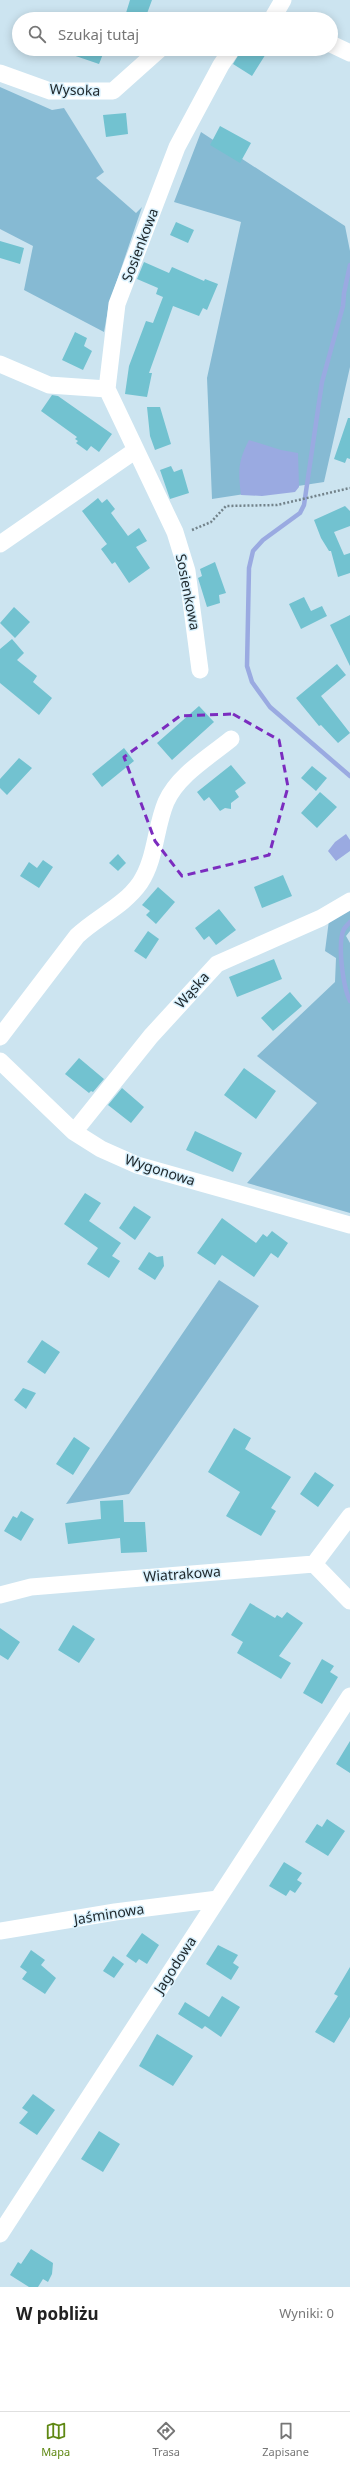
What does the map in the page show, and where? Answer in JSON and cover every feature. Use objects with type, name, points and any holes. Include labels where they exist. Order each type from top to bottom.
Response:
[{"type":"street","points":[[276,12],[283,0]]},
{"type":"street","name":"Wysoka","points":[[0,73],[50,91],[113,91],[152,56]]},
{"type":"street","name":"Sosienkowa","points":[[200,670],[187,571],[176,537],[107,389],[117,304],[177,147],[227,56]]},
{"type":"street","points":[[0,364],[49,386],[107,389]]},
{"type":"street","points":[[0,544],[136,450]]},
{"type":"street","points":[[0,1037],[77,936],[120,903],[139,884],[145,874],[162,815],[171,792],[181,781],[232,739]]},
{"type":"street","name":"Wąska","points":[[74,1132],[151,1036],[212,968],[229,957],[321,918],[350,901]]},
{"type":"street","name":"Wygonowa","points":[[0,1061],[74,1132],[101,1149],[137,1165],[350,1226]]},
{"type":"street","points":[[350,1516],[314,1564],[350,1601]]},
{"type":"street","name":"Wiatrakowa","points":[[0,1595],[31,1587],[314,1564]]},
{"type":"street","name":"Jagodowa","points":[[0,2234],[350,1696]]},
{"type":"street","name":"Jaśminowa","points":[[0,1931],[115,1912],[218,1899]]},
{"type":"path","points":[[176,537],[211,522],[226,506],[277,505],[350,488]]},
{"type":"highlighted area","points":[[233,714],[279,740],[288,787],[269,855],[182,876],[155,841],[124,757],[180,716]]},
{"type":"shaded area","points":[[0,87],[52,110],[64,108],[104,172],[96,178],[136,213],[142,207],[109,304],[104,332],[24,290],[33,246],[0,229]]},
{"type":"shaded area","points":[[201,132],[345,226],[350,251],[350,367],[324,482],[212,499],[207,378],[241,222],[174,202]]},
{"type":"shaded area","points":[[249,440],[281,450],[298,453],[299,487],[295,492],[262,496],[241,495],[239,479],[240,466]]},
{"type":"shaded area","points":[[346,834],[350,840],[350,851],[336,861],[328,851],[335,842]]},
{"type":"shaded area","points":[[350,905],[350,931],[346,936],[350,943],[350,1213],[247,1183],[317,1103],[257,1056],[335,982],[336,958],[325,951],[329,920]]},
{"type":"shaded area","points":[[219,1280],[259,1306],[129,1494],[66,1504]]},
{"type":"building","points":[[130,0],[152,0],[148,12],[126,12]]},
{"type":"building","points":[[76,56],[102,56],[99,64]]},
{"type":"building","points":[[238,56],[265,56],[252,76],[233,64]]},
{"type":"building","points":[[126,113],[128,134],[106,137],[103,115]]},
{"type":"building","points":[[220,126],[251,143],[240,163],[210,145]]},
{"type":"building","points":[[176,222],[194,230],[188,243],[170,235]]},
{"type":"building","points":[[0,241],[24,248],[20,264],[0,258]]},
{"type":"building","points":[[144,262],[169,273],[172,267],[204,281],[205,279],[218,284],[207,310],[203,308],[199,316],[173,306],[149,373],[152,373],[147,397],[125,394],[129,366],[146,321],[153,323],[163,297],[156,294],[158,288],[137,279]]},
{"type":"building","points":[[75,332],[87,338],[84,346],[92,351],[83,370],[62,360]]},
{"type":"building","points":[[52,395],[58,396],[112,434],[99,452],[91,446],[87,451],[76,443],[78,441],[75,439],[77,437],[41,411]]},
{"type":"building","points":[[147,407],[160,407],[171,444],[155,450],[150,436]]},
{"type":"building","points":[[348,418],[350,418],[350,459],[347,458],[345,463],[334,459]]},
{"type":"building","points":[[171,466],[174,472],[182,469],[189,493],[170,499],[160,470]]},
{"type":"building","points":[[98,498],[102,503],[107,499],[115,509],[111,513],[128,536],[139,528],[147,541],[136,547],[150,568],[129,583],[115,562],[112,564],[101,549],[107,544],[82,511]]},
{"type":"building","points":[[345,506],[350,511],[350,526],[334,532],[344,555],[350,553],[350,573],[338,577],[331,551],[329,551],[321,538],[314,520]]},
{"type":"building","points":[[215,562],[226,593],[219,595],[220,603],[207,607],[198,578],[202,576],[200,569]]},
{"type":"building","points":[[304,597],[311,611],[322,606],[327,616],[301,629],[289,604]]},
{"type":"building","points":[[14,607],[30,622],[15,638],[0,623]]},
{"type":"building","points":[[350,615],[350,666],[330,625]]},
{"type":"building","points":[[12,639],[24,653],[17,660],[37,676],[33,682],[52,698],[39,715],[0,683],[0,649]]},
{"type":"building","points":[[337,664],[346,675],[321,696],[350,733],[338,743],[321,725],[319,726],[296,698]]},
{"type":"building","points":[[199,706],[214,722],[172,760],[157,743]]},
{"type":"building","points":[[124,748],[134,761],[102,787],[92,774]]},
{"type":"building","points":[[19,758],[32,768],[7,795],[0,788],[0,779]]},
{"type":"building","points":[[231,765],[246,783],[235,791],[239,797],[231,803],[231,809],[225,808],[220,811],[209,797],[204,801],[197,792]]},
{"type":"building","points":[[312,766],[327,778],[316,791],[301,778]]},
{"type":"building","points":[[320,792],[337,807],[317,828],[301,813]]},
{"type":"building","points":[[118,854],[126,863],[118,871],[109,863]]},
{"type":"building","points":[[43,860],[53,867],[39,888],[20,876],[29,862],[37,868]]},
{"type":"building","points":[[283,875],[292,896],[262,908],[254,887]]},
{"type":"building","points":[[158,887],[175,902],[156,924],[146,915],[150,911],[142,905]]},
{"type":"building","points":[[219,909],[236,930],[216,945],[209,936],[204,940],[195,928]]},
{"type":"building","points":[[148,931],[159,939],[146,959],[134,951]]},
{"type":"building","points":[[274,959],[282,979],[237,997],[229,977]]},
{"type":"building","points":[[290,992],[302,1006],[273,1031],[261,1018]]},
{"type":"building","points":[[79,1058],[104,1079],[93,1092],[91,1091],[89,1093],[65,1074]]},
{"type":"building","points":[[244,1068],[276,1091],[256,1119],[224,1095]]},
{"type":"building","points":[[122,1088],[144,1107],[131,1123],[108,1105]]},
{"type":"building","points":[[195,1131],[242,1153],[233,1172],[186,1150]]},
{"type":"building","points":[[85,1193],[101,1203],[89,1221],[121,1243],[112,1256],[120,1261],[109,1278],[87,1264],[98,1248],[64,1224]]},
{"type":"building","points":[[134,1206],[151,1217],[135,1240],[119,1228]]},
{"type":"building","points":[[222,1218],[256,1243],[263,1234],[267,1237],[272,1231],[288,1243],[278,1258],[271,1253],[254,1277],[222,1255],[215,1265],[197,1253]]},
{"type":"building","points":[[149,1252],[157,1257],[163,1256],[164,1266],[155,1280],[138,1269]]},
{"type":"building","points":[[42,1340],[60,1352],[45,1374],[27,1362]]},
{"type":"building","points":[[23,1388],[36,1393],[26,1409],[14,1400]]},
{"type":"building","points":[[234,1428],[251,1438],[245,1449],[291,1477],[271,1508],[276,1511],[261,1536],[226,1516],[240,1492],[208,1472]]},
{"type":"building","points":[[74,1437],[90,1448],[73,1475],[56,1464]]},
{"type":"building","points":[[315,1472],[334,1485],[318,1507],[300,1494]]},
{"type":"building","points":[[123,1500],[124,1522],[145,1522],[147,1552],[121,1553],[120,1538],[68,1544],[65,1523],[101,1519],[100,1501]]},
{"type":"building","points":[[21,1511],[34,1519],[21,1541],[4,1531],[13,1516],[17,1518]]},
{"type":"building","points":[[250,1603],[275,1618],[277,1615],[282,1618],[287,1612],[303,1623],[279,1656],[291,1663],[281,1679],[237,1653],[243,1642],[231,1635]]},
{"type":"building","points":[[73,1625],[95,1639],[79,1663],[58,1650]]},
{"type":"building","points":[[0,1628],[20,1642],[8,1660],[0,1655]]},
{"type":"building","points":[[322,1659],[334,1666],[330,1672],[338,1677],[322,1704],[303,1693]]},
{"type":"building","points":[[350,1741],[350,1773],[336,1764]]},
{"type":"building","points":[[327,1819],[345,1831],[328,1856],[305,1842],[317,1824],[322,1827]]},
{"type":"building","points":[[284,1862],[302,1873],[297,1880],[302,1883],[295,1893],[290,1890],[286,1896],[269,1886]]},
{"type":"building","points":[[142,1933],[159,1945],[147,1964],[139,1959],[136,1963],[126,1956]]},
{"type":"building","points":[[218,1945],[238,1955],[233,1963],[239,1967],[231,1980],[206,1964]]},
{"type":"building","points":[[31,1950],[45,1960],[41,1965],[56,1978],[45,1994],[22,1979],[27,1972],[20,1967]]},
{"type":"building","points":[[113,1956],[124,1964],[114,1978],[103,1971]]},
{"type":"building","points":[[350,1967],[350,2017],[334,2043],[315,2032],[338,1996],[334,1994]]},
{"type":"building","points":[[222,1996],[240,2007],[221,2037],[205,2026],[202,2029],[178,2014],[185,2002],[209,2017]]},
{"type":"building","points":[[157,2034],[193,2056],[173,2086],[139,2066]]},
{"type":"building","points":[[33,2094],[55,2110],[37,2135],[19,2123],[28,2112],[22,2108]]},
{"type":"building","points":[[99,2131],[120,2144],[103,2172],[81,2159]]},
{"type":"building","points":[[31,2249],[53,2263],[52,2274],[48,2282],[43,2279],[38,2287],[29,2287],[10,2275],[18,2262],[21,2264]]},
{"type":"waterway","points":[[350,265],[344,293],[343,306],[322,382],[304,505],[300,513],[263,540],[253,551],[249,568],[247,666],[252,682],[270,707],[350,776]]},
{"type":"waterway","points":[[350,922],[344,928],[341,944],[343,976],[350,1001]]}]
